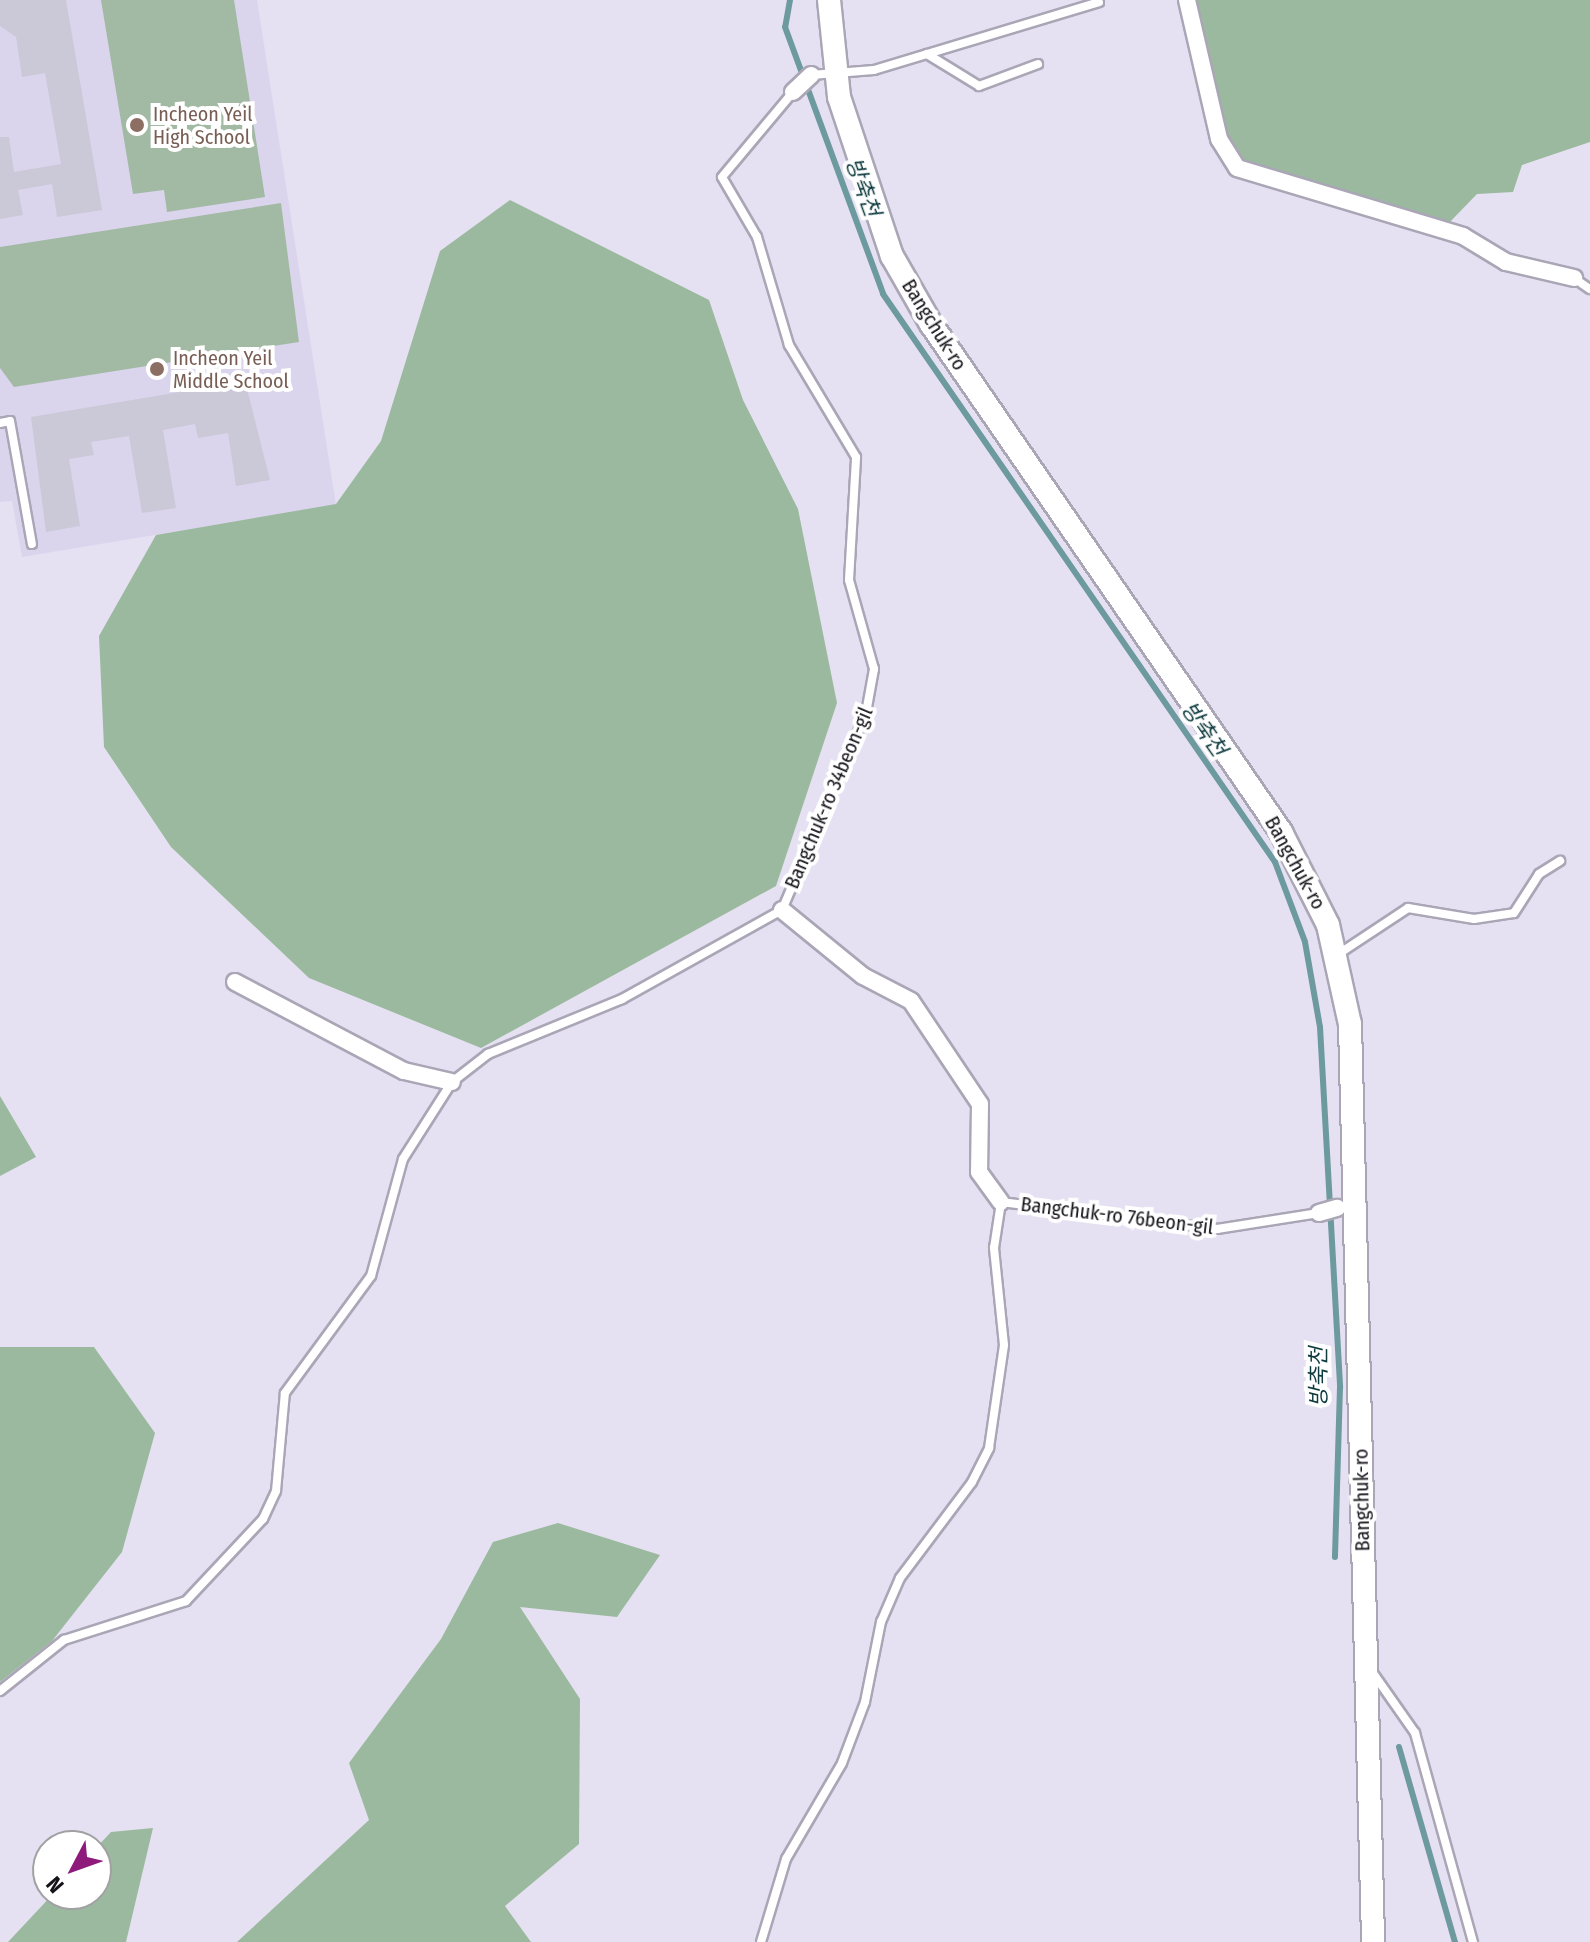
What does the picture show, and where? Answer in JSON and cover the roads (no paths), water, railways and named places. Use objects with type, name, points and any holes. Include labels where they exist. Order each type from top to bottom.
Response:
[{"type":"street","name":"Bangchuk-ro","points":[[829,0],[836,73],[864,184],[900,270],[1281,832],[1309,880],[1337,956],[1350,1024],[1346,1203],[1366,1663],[1373,1942]]},
{"type":"street","points":[[1187,0],[1219,139],[1237,168],[1463,236],[1506,262],[1574,278]]},
{"type":"street","name":"Bangchuk-ro 34beon-gil","points":[[793,92],[811,75]]},
{"type":"street","points":[[782,910],[863,976],[911,1001],[980,1104],[979,1172],[1001,1202]]},
{"type":"street","points":[[235,982],[404,1071],[452,1082]]},
{"type":"street","name":"Bangchuk-ro 76beon-gil","points":[[1319,1213],[1346,1203]]},
{"type":"lane","name":"Bangchuk-ro 34beon-gil","points":[[811,75],[836,73],[927,54],[1099,2]]},
{"type":"lane","points":[[927,54],[979,86],[1038,64]]},
{"type":"lane","name":"Bangchuk-ro 34beon-gil","points":[[0,1691],[64,1640],[186,1601],[263,1519],[276,1491],[285,1393],[371,1276],[403,1159],[452,1082],[500,1048],[622,999],[782,910],[866,713],[874,669],[849,580],[856,457],[789,345],[757,237],[722,177],[793,92]]},
{"type":"lane","points":[[1574,278],[1590,289]]},
{"type":"lane","points":[[0,423],[10,421],[32,544]]},
{"type":"lane","points":[[1337,956],[1408,908],[1474,919],[1514,913],[1539,874],[1560,861]]},
{"type":"lane","name":"Bangchuk-ro 76beon-gil","points":[[761,1942],[786,1859],[861,1714],[881,1622],[900,1578],[972,1482],[989,1448],[1004,1345],[994,1248],[1001,1202],[1217,1229],[1319,1213]]},
{"type":"lane","points":[[1366,1663],[1415,1733],[1473,1942]]},
{"type":"waterway","name":"방축천","points":[[790,0],[785,27],[883,294],[1275,862],[1305,942],[1320,1027],[1340,1387],[1335,1557]]},
{"type":"waterway","name":"방축천","points":[[1399,1747],[1455,1942]]},
{"type":"place","name":"Incheon Yeil High School","points":[[137,125]]},
{"type":"place","name":"Incheon Yeil Middle School","points":[[157,369]]}]
